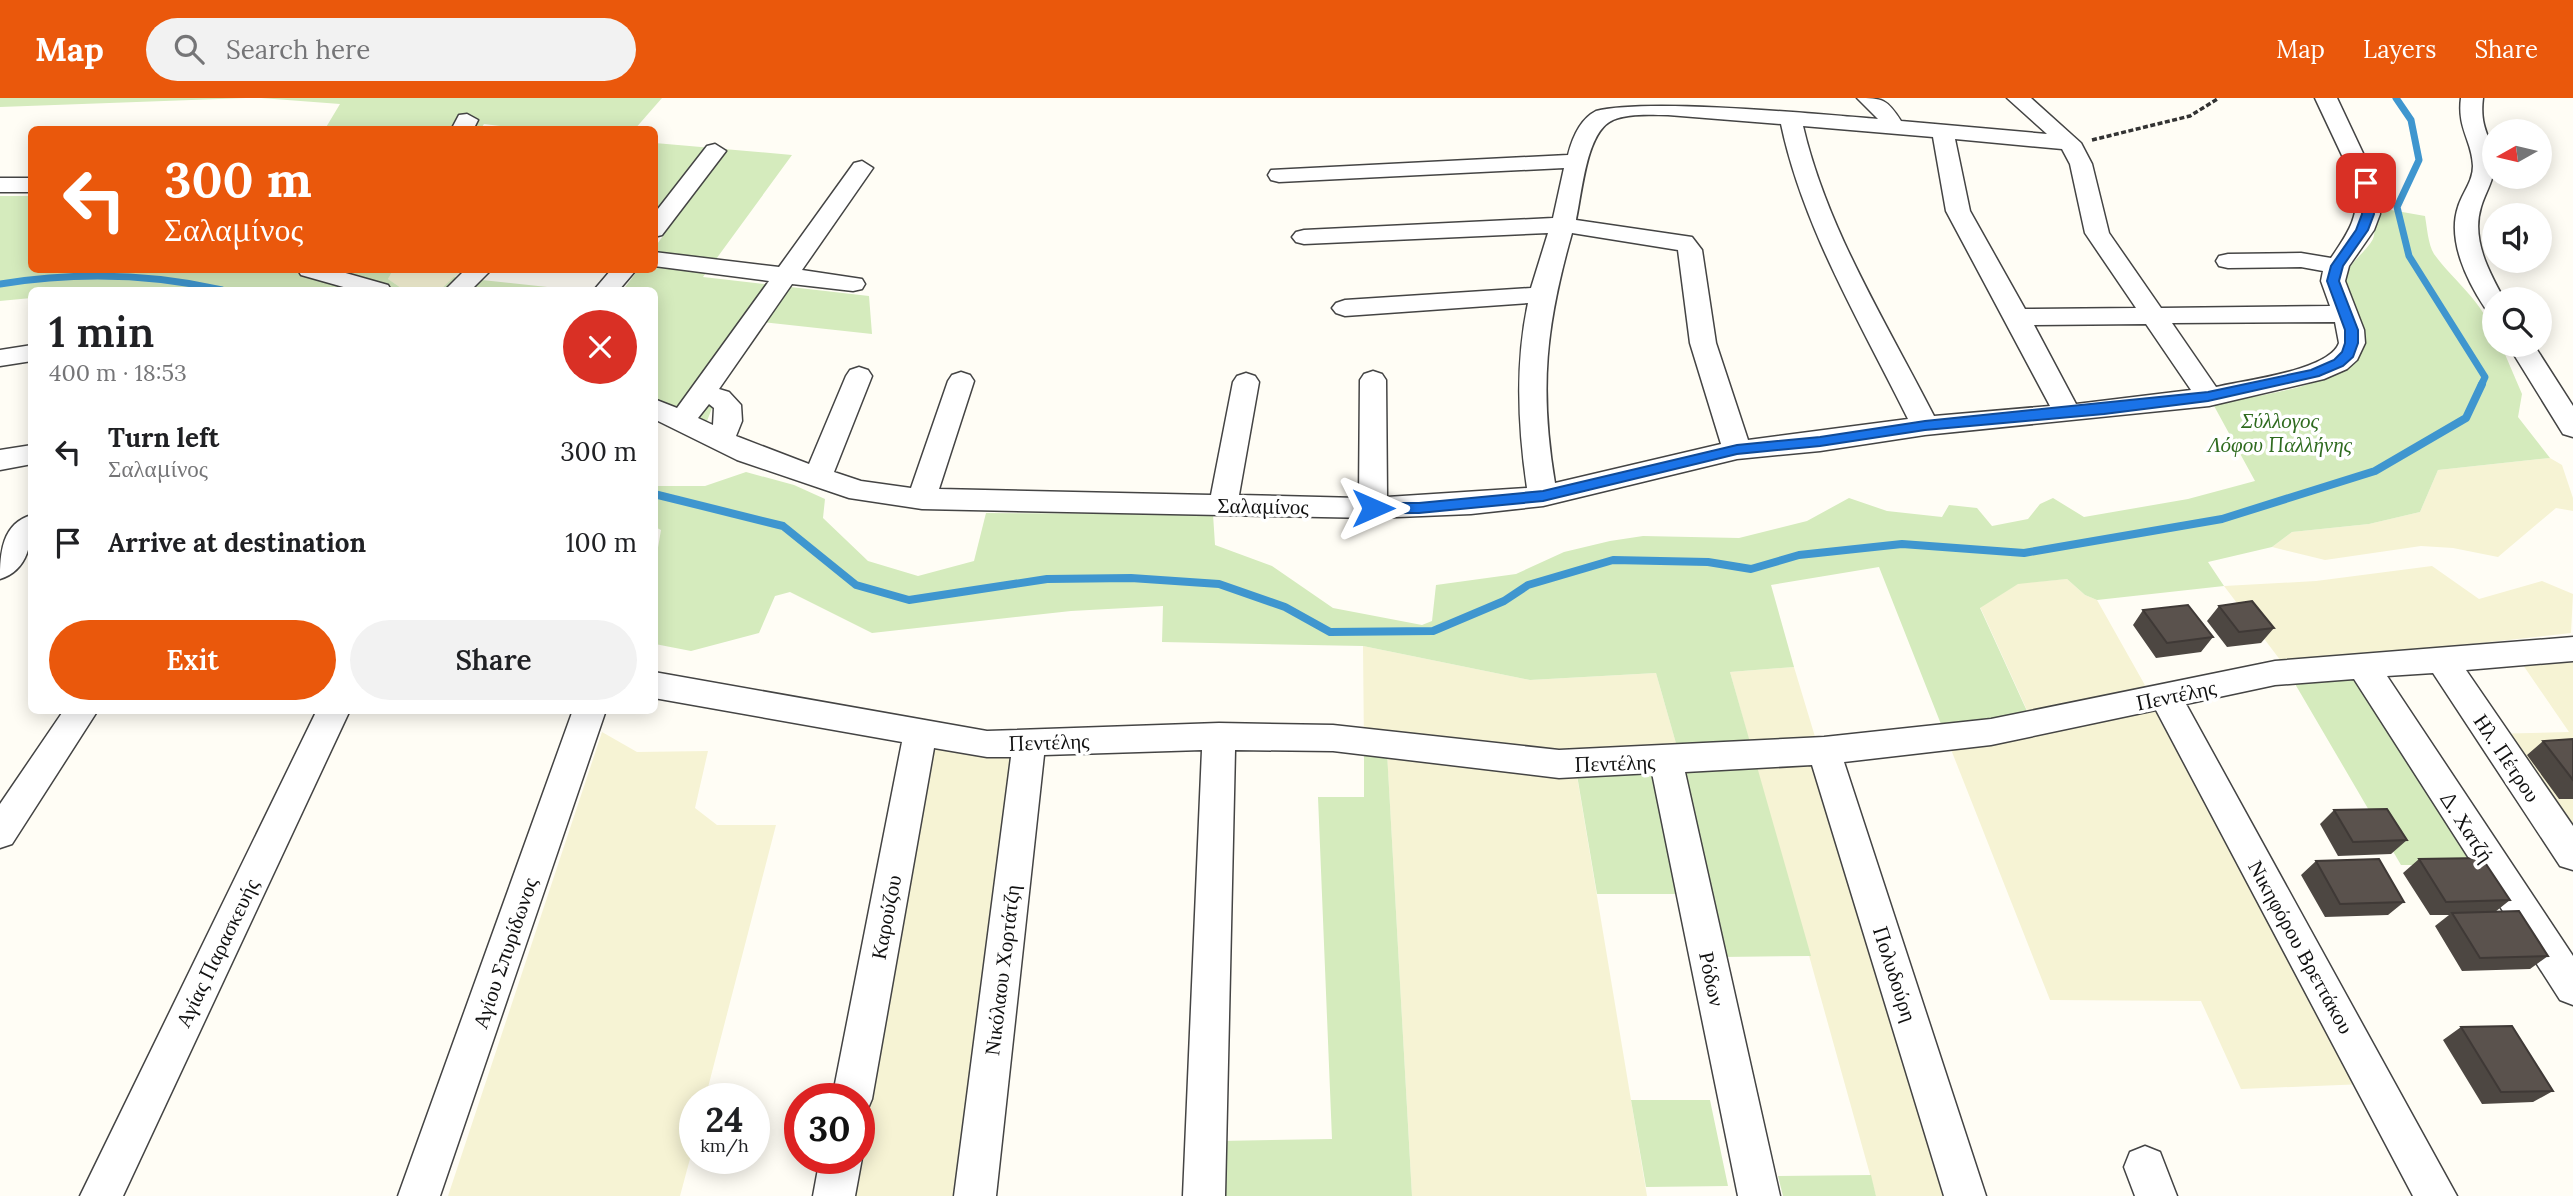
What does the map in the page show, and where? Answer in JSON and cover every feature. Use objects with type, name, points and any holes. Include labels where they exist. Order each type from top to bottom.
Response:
[{"type":"street","points":[[1868,98],[1884,111],[1894,128]]},
{"type":"street","points":[[2018,98],[2070,143],[2081,164],[2097,233],[2208,397]]},
{"type":"street","points":[[2228,261],[2301,260],[2337,266],[2362,230],[2368,214],[2366,183],[2326,98]]},
{"type":"street","points":[[2472,98],[2469,117],[2471,134],[2483,160],[2482,184],[2468,210],[2468,243],[2485,287]]},
{"type":"street","points":[[1543,496],[1539,470],[1533,346],[1541,295],[1563,225],[1578,161],[1593,122],[1604,115],[1686,110],[2070,143]]},
{"type":"street","points":[[1790,117],[1802,171],[1831,239],[1925,426]]},
{"type":"street","points":[[1943,133],[1958,211],[2052,379],[2067,413]]},
{"type":"street","points":[[658,225],[715,151]]},
{"type":"street","points":[[1279,175],[1578,161]]},
{"type":"street","points":[[683,420],[862,168]]},
{"type":"street","points":[[0,185],[28,186]]},
{"type":"street","points":[[1304,237],[1563,225],[1684,242],[1690,250],[1703,343],[1737,450]]},
{"type":"street","points":[[658,260],[783,278],[853,284]]},
{"type":"street","name":"Σαλαμίνος","points":[[658,410],[747,453],[819,475],[859,491],[922,499],[1223,506],[1432,507],[1543,496],[1737,450],[1820,442],[1925,426],[2208,397],[2315,373],[2338,363],[2348,354],[2352,343],[2351,330],[2333,281],[2337,266]]},
{"type":"street","points":[[326,273],[380,283]]},
{"type":"street","points":[[460,287],[476,273]]},
{"type":"street","points":[[609,287],[621,273]]},
{"type":"street","points":[[1345,308],[1541,295]]},
{"type":"street","points":[[2018,317],[2344,314]]},
{"type":"street","points":[[0,358],[28,354]]},
{"type":"street","points":[[2529,357],[2573,428]]},
{"type":"street","points":[[819,475],[859,376]]},
{"type":"street","points":[[1373,380],[1373,508]]},
{"type":"street","points":[[922,499],[961,381]]},
{"type":"street","points":[[1223,506],[1246,382]]},
{"type":"street","points":[[702,393],[720,398],[728,405],[728,421],[721,439]]},
{"type":"street","points":[[0,460],[28,455]]},
{"type":"street","points":[[0,568],[28,530]]},
{"type":"street","name":"Πεντέλης","points":[[658,686],[987,744],[1219,736],[1333,738],[1559,764],[1665,761],[1824,751],[1991,733],[2275,673],[2573,649]]},
{"type":"street","name":"Ηλ. Πέτρου","points":[[2442,660],[2573,856]]},
{"type":"street","name":"Δ. Χατζή","points":[[2362,665],[2559,947],[2573,988]]},
{"type":"street","name":"Νικηφόρου Βρεττάκου","points":[[2166,698],[2436,1196]]},
{"type":"street","points":[[0,833],[79,714]]},
{"type":"street","name":"Αγίας Παρασκευής","points":[[101,1196],[332,714]]},
{"type":"street","name":"Αγίου Σπυρίδωνος","points":[[419,1196],[589,714]]},
{"type":"street","name":"Καρούζου","points":[[855,1083],[920,734]]},
{"type":"street","points":[[1204,1196],[1219,736]]},
{"type":"street","name":"Νικόλαου Χορτάτζη","points":[[975,1196],[1029,744]]},
{"type":"street","name":"Πολυδούρη","points":[[1824,751],[1965,1196]]},
{"type":"street","name":"Ρόδων","points":[[1665,761],[1759,1196]]},
{"type":"street","points":[[834,1196],[838,1174]]},
{"type":"path","points":[[2070,143],[2179,120],[2199,112],[2219,98]]},
{"type":"shaded area","points":[[391,273],[460,273],[443,287],[400,287],[388,279]]},
{"type":"shaded area","points":[[2550,458],[2562,465],[2573,498],[2573,511],[2556,508],[2498,557],[2453,548],[2421,546],[2325,560],[2272,547],[2292,532],[2369,524],[2420,512],[2438,470]]},
{"type":"shaded area","points":[[2432,566],[2479,599],[2542,581],[2573,594],[2571,633],[2284,665],[2224,586],[2316,581]]},
{"type":"shaded area","points":[[2067,579],[2085,595],[2097,600],[2164,719],[2160,721],[2364,1084],[2241,1089],[2201,1001],[2050,1000],[1950,747],[2036,730],[1980,607],[2019,583]]},
{"type":"shaded area","points":[[1363,646],[1530,680],[1656,673],[1683,768],[1577,776],[1647,1196],[1412,1196],[1387,753],[1364,749]]},
{"type":"shaded area","points":[[2573,662],[2573,856],[2487,734],[2569,732],[2523,665]]},
{"type":"shaded area","points":[[1794,667],[1965,1196],[1876,1196],[1730,672]]},
{"type":"shaded area","points":[[602,732],[637,752],[708,751],[695,808],[717,825],[776,825],[709,1083],[679,1083],[679,1174],[686,1174],[680,1196],[448,1196]]},
{"type":"shaded area","points":[[925,744],[1022,751],[961,1196],[843,1196],[852,1174],[875,1174],[875,1083],[864,1083]]},
{"type":"green space","points":[[0,98],[246,98],[0,107]]},
{"type":"green space","points":[[261,98],[662,98],[638,126],[327,126],[340,104]]},
{"type":"green space","points":[[658,143],[792,155],[703,277],[869,296],[872,334],[754,321],[734,350],[704,429],[658,409],[658,287],[625,287],[636,273],[658,273],[658,243],[668,229],[658,227]]},
{"type":"green space","points":[[0,196],[28,196],[28,273],[391,273],[388,279],[400,287],[28,287],[28,298],[0,301]]},
{"type":"green space","name":"Σύλλογος Λόφου Παλλήνης","points":[[2374,207],[2425,216],[2434,254],[2482,311],[2482,357],[2506,357],[2522,394],[2518,417],[2550,458],[2438,470],[2420,512],[2369,524],[2292,532],[2272,547],[2208,562],[2224,586],[2097,600],[2085,595],[2067,579],[2018,584],[1980,608],[2036,731],[1950,747],[1879,567],[1771,585],[1794,667],[1730,672],[1811,956],[1722,957],[1708,894],[1597,894],[1577,775],[1683,768],[1656,673],[1530,680],[1363,646],[1162,642],[1163,606],[1071,611],[872,633],[790,592],[775,596],[759,633],[691,651],[658,645],[658,548],[661,530],[658,528],[658,486],[705,486],[746,472],[794,485],[825,499],[823,518],[868,561],[918,576],[974,561],[986,513],[1213,514],[1215,545],[1272,566],[1333,608],[1422,625],[1432,621],[1436,585],[1516,574],[1564,552],[1610,541],[1643,536],[1739,538],[1807,521],[1849,498],[1887,511],[1942,517],[1949,505],[1977,508],[1992,526],[2028,519],[2040,504],[2053,498],[2084,517],[2188,499],[2255,481],[2213,404],[2277,392],[2327,378],[2347,367],[2360,354],[2365,338],[2364,331],[2348,298],[2345,283],[2351,265],[2373,239]]},
{"type":"green space","points":[[454,277],[547,287],[443,287]]},
{"type":"green space","points":[[2342,661],[2473,865],[2401,865],[2284,665]]},
{"type":"green space","points":[[1364,749],[1387,752],[1412,1196],[1220,1196],[1220,1141],[1332,1139],[1318,797],[1364,797]]},
{"type":"green space","points":[[1631,1100],[1710,1100],[1728,1186],[1646,1187]]},
{"type":"green space","points":[[1871,1175],[1876,1196],[1783,1196],[1778,1176]]},
{"type":"building","points":[[2252,601],[2274,628],[2239,632],[2219,606]]},
{"type":"building","points":[[2188,605],[2213,637],[2167,643],[2143,610]]},
{"type":"building","points":[[2573,739],[2573,780],[2543,741]]},
{"type":"building","points":[[2387,809],[2407,840],[2353,842],[2334,810]]},
{"type":"building","points":[[2482,858],[2510,900],[2446,902],[2419,859]]},
{"type":"building","points":[[2379,859],[2404,902],[2340,904],[2316,861]]},
{"type":"building","points":[[2519,911],[2548,956],[2480,958],[2452,913]]},
{"type":"building","points":[[2512,1026],[2553,1091],[2501,1092],[2461,1027]]},
{"type":"waterway","points":[[2396,98],[2411,120],[2419,160],[2397,207],[2409,256],[2485,377],[2481,386]]},
{"type":"waterway","points":[[0,284],[56,277],[111,276],[167,280],[208,287]]},
{"type":"waterway","points":[[658,495],[783,526],[856,585],[909,600],[1047,579],[1131,578],[1219,584],[1285,607],[1330,632],[1433,631],[1504,601],[1528,585],[1613,560],[1708,562],[1751,569],[1799,555],[1902,544],[2024,553],[2222,519],[2375,471],[2466,418],[2482,384]]},
{"type":"route","points":[[1373,508],[1471,505],[1543,496],[1737,450],[1820,442],[1925,426],[2104,410],[2156,401],[2208,397],[2315,373],[2338,363],[2348,354],[2352,343],[2351,330],[2333,281],[2337,266],[2362,230],[2368,214],[2366,183]]}]
